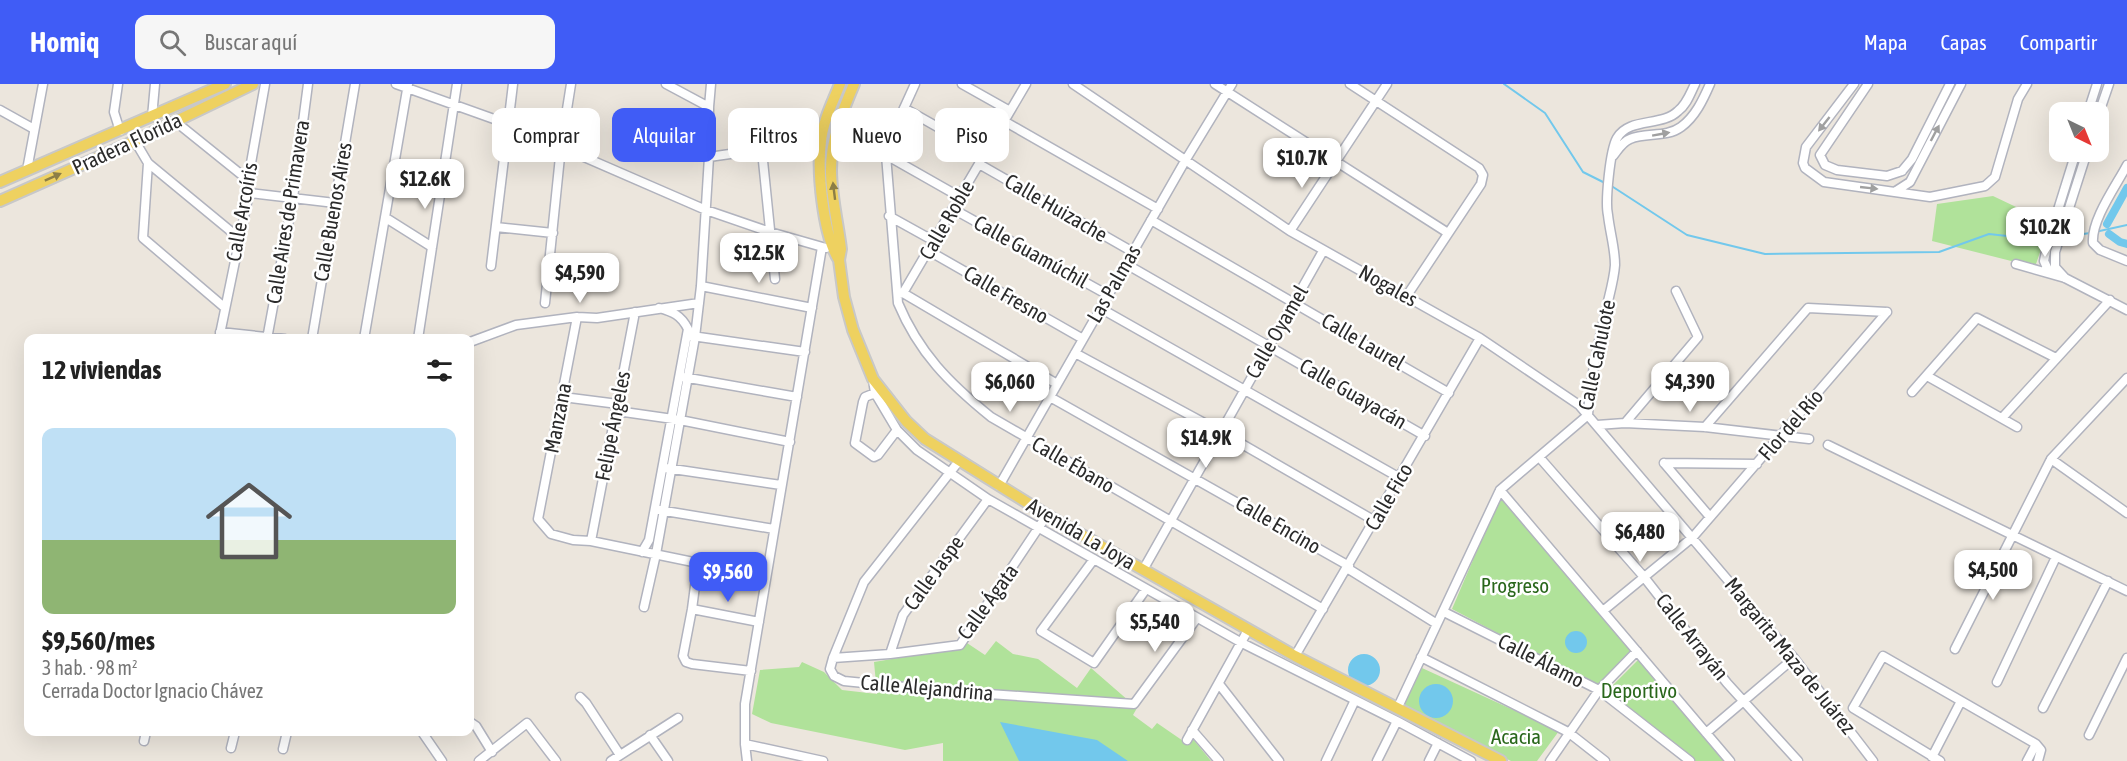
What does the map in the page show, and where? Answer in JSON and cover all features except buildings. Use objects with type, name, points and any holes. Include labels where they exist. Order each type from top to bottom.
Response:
[{"type":"main road","name":"Pradera Florida","points":[[0,182],[225,84]]},
{"type":"main road","points":[[230,96],[238,84]]},
{"type":"main road","name":"Pradera Florida","points":[[0,201],[135,141],[253,84]]},
{"type":"main road","name":"Avenida La Joya","points":[[840,84],[825,123],[821,141],[822,192],[853,330],[873,379],[906,421],[925,439],[959,461],[1143,570],[1295,656],[1501,761]]},
{"type":"main road","name":"Avenida La Joya","points":[[844,108],[854,84]]},
{"type":"main road","name":"Avenida La Joya","points":[[832,162],[834,251]]},
{"type":"street","points":[[27,170],[43,84]]},
{"type":"street","points":[[118,84],[114,112],[120,131]]},
{"type":"street","points":[[152,117],[154,84]]},
{"type":"street","name":"Calle Arcoíris","points":[[220,334],[249,193],[248,180],[265,84]]},
{"type":"street","name":"Calle Aires de Primavera","points":[[268,334],[292,198],[308,84]]},
{"type":"street","name":"Calle Buenos Aires","points":[[313,334],[355,84]]},
{"type":"street","points":[[396,84],[408,86],[492,118]]},
{"type":"street","points":[[419,334],[457,84]]},
{"type":"street","points":[[510,108],[513,84]]},
{"type":"street","points":[[567,108],[571,84]]},
{"type":"street","points":[[666,84],[709,107],[711,84]]},
{"type":"street","name":"Calle Ébano","points":[[904,108],[915,84]]},
{"type":"street","points":[[962,84],[1010,111]]},
{"type":"street","name":"Calle Roble","points":[[1010,111],[1026,84]]},
{"type":"street","name":"Nogales","points":[[1073,84],[1290,231],[1480,338],[1566,395],[1588,415]]},
{"type":"street","points":[[1215,84],[1448,233]]},
{"type":"street","name":"Las Palmas","points":[[999,486],[1185,161],[1232,84]]},
{"type":"street","points":[[1350,84],[1479,168],[1484,175],[1481,184],[1406,297]]},
{"type":"street","points":[[1290,231],[1387,84]]},
{"type":"street","name":"Calle Cahulote","points":[[1398,707],[1500,490],[1588,415],[1590,384],[1614,269],[1615,249],[1607,207],[1611,163],[1618,136],[1627,129],[1643,123],[1664,120],[1677,112],[1687,102],[1695,84]]},
{"type":"street","points":[[1611,163],[1623,144],[1630,139],[1666,134],[1680,128],[1690,119],[1710,84]]},
{"type":"street","points":[[1854,84],[1806,147],[1803,159],[1805,168],[1824,182],[1836,185],[1896,191],[1923,197],[1972,190],[1985,186],[1995,177],[2018,99],[2027,84]]},
{"type":"street","points":[[1820,155],[1868,84]]},
{"type":"street","points":[[1820,155],[1825,165],[1836,170],[1887,176],[1902,171],[1912,159],[1950,84]]},
{"type":"street","points":[[1896,191],[1910,182],[1961,84]]},
{"type":"street","points":[[2091,102],[2097,84]]},
{"type":"street","points":[[2103,102],[2109,84]]},
{"type":"street","points":[[365,334],[408,86]]},
{"type":"street","points":[[0,110],[34,129]]},
{"type":"street","points":[[176,122],[248,180]]},
{"type":"street","points":[[1009,124],[1158,208]]},
{"type":"street","points":[[135,141],[148,163],[239,238]]},
{"type":"street","points":[[1803,159],[1810,155],[1820,155]]},
{"type":"street","points":[[491,266],[504,162]]},
{"type":"street","points":[[545,303],[560,162]]},
{"type":"street","points":[[596,162],[706,210],[834,251],[812,308],[781,485],[745,704],[745,760]]},
{"type":"street","points":[[644,607],[656,554],[659,510],[699,303],[709,162]]},
{"type":"street","points":[[763,162],[775,279]]},
{"type":"street","name":"Calle Ébano","points":[[886,162],[889,216],[900,293],[898,303],[930,359],[949,381],[991,417],[1323,609]]},
{"type":"street","points":[[898,162],[960,197]]},
{"type":"street","points":[[2056,236],[2074,162]]},
{"type":"street","points":[[2083,162],[2056,236],[2044,261],[2052,270],[2065,278],[2127,310]]},
{"type":"street","points":[[148,163],[143,238],[224,307]]},
{"type":"street","name":"Calle Roble","points":[[900,293],[929,251],[979,164]]},
{"type":"street","name":"Calle Huizache","points":[[979,164],[1133,252]]},
{"type":"street","points":[[1812,174],[1825,165]]},
{"type":"street","points":[[2127,165],[2093,231],[2093,243],[2100,250],[2127,261]]},
{"type":"street","points":[[1902,171],[1907,174],[1910,182],[1923,197]]},
{"type":"street","points":[[1893,175],[1892,181],[1896,191]]},
{"type":"street","points":[[249,193],[335,203]]},
{"type":"street","name":"Calle Guamúchil","points":[[953,209],[1108,295]]},
{"type":"street","points":[[889,216],[934,241]]},
{"type":"street","points":[[386,218],[432,247]]},
{"type":"street","name":"Calle Laurel","points":[[1151,220],[1449,393]]},
{"type":"street","points":[[496,227],[553,233]]},
{"type":"street","name":"Calle Fresno","points":[[929,251],[1083,339]]},
{"type":"street","name":"Calle Oyamel","points":[[1143,570],[1323,251]]},
{"type":"street","name":"Calle Guayacán","points":[[1126,264],[1425,436]]},
{"type":"street","points":[[2016,264],[2052,270]]},
{"type":"street","points":[[701,286],[812,308]]},
{"type":"street","points":[[1625,423],[1698,337],[1676,291]]},
{"type":"street","points":[[900,293],[1057,384]]},
{"type":"street","points":[[2002,418],[2110,300]]},
{"type":"street","points":[[474,341],[516,325],[577,317],[597,318],[699,303]]},
{"type":"street","points":[[659,308],[676,313],[685,321],[691,336]]},
{"type":"street","points":[[1100,308],[1400,478]]},
{"type":"street","name":"Flor del Río","points":[[1604,610],[1693,537],[1887,312],[1808,308],[1705,427]]},
{"type":"street","name":"Felipe Ángeles","points":[[591,541],[635,312]]},
{"type":"street","name":"Manzana","points":[[577,317],[538,519],[551,534],[573,540],[591,541]]},
{"type":"street","points":[[1912,392],[1977,318],[2056,358]]},
{"type":"street","points":[[691,336],[805,352]]},
{"type":"street","name":"Calle Fico","points":[[1295,656],[1480,338]]},
{"type":"street","points":[[1074,353],[1221,432],[1375,521]]},
{"type":"street","points":[[1926,376],[2017,427]]},
{"type":"street","points":[[684,377],[797,397]]},
{"type":"street","points":[[1955,649],[2051,459],[2127,378]]},
{"type":"street","name":"Avenida La Joya","points":[[873,379],[875,393],[897,430],[917,450],[988,499],[1242,643],[1471,761]]},
{"type":"street","points":[[875,393],[865,397],[863,402],[855,443],[874,457],[897,430]]},
{"type":"street","points":[[563,397],[790,442]]},
{"type":"street","name":"Calle Encino","points":[[1050,397],[1348,567],[1437,624]]},
{"type":"street","name":"Margarita Maza de Juárez","points":[[1588,415],[1794,658],[1873,761]]},
{"type":"street","points":[[1597,425],[1625,423],[1705,427],[1809,439]]},
{"type":"street","points":[[1828,445],[2127,591]]},
{"type":"street","name":"Calle Arrayán","points":[[1540,458],[1644,577],[1727,683],[1798,761]]},
{"type":"street","points":[[2051,459],[2127,513]]},
{"type":"street","name":"Calle Alejandrina","points":[[959,461],[864,582],[833,658],[830,669],[834,676],[844,681],[945,691],[1134,704],[1197,618]]},
{"type":"street","points":[[1710,517],[1664,463],[1757,464]]},
{"type":"street","points":[[667,468],[781,485]]},
{"type":"street","points":[[1500,490],[1730,761]]},
{"type":"street","name":"Calle Jaspe","points":[[890,654],[903,615],[988,499]]},
{"type":"street","points":[[642,552],[649,540],[659,510]]},
{"type":"street","points":[[659,510],[774,529]]},
{"type":"street","name":"Calle Ágata","points":[[833,658],[890,654],[960,645],[1040,529],[1047,515]]},
{"type":"street","points":[[591,541],[766,575]]},
{"type":"street","points":[[1997,682],[2056,557]]},
{"type":"street","points":[[1094,559],[1041,631],[1094,663],[1146,589]]},
{"type":"street","points":[[698,563],[683,656],[686,662],[692,664],[751,671]]},
{"type":"street","points":[[2043,708],[2108,581]]},
{"type":"street","points":[[692,609],[759,622]]},
{"type":"street","name":"Calle Álamo","points":[[1444,612],[1599,690],[1690,761]]},
{"type":"street","points":[[1187,740],[1248,630]]},
{"type":"street","points":[[1550,761],[1599,690],[1637,651]]},
{"type":"street","points":[[1961,701],[1936,759],[1853,708],[1883,656],[2036,744],[2041,750],[2037,761]]},
{"type":"street","points":[[1421,657],[1568,732],[1605,761]]},
{"type":"street","points":[[1706,733],[1794,658]]},
{"type":"street","points":[[2088,735],[2127,658]]},
{"type":"street","points":[[1219,684],[1279,761]]},
{"type":"street","points":[[580,697],[586,703],[615,759],[678,718]]},
{"type":"street","points":[[1326,761],[1355,700]]},
{"type":"street","points":[[1377,761],[1397,721]]},
{"type":"street","points":[[479,761],[490,756],[527,723],[556,761]]},
{"type":"street","points":[[474,725],[490,756]]},
{"type":"street","points":[[1192,730],[1219,761]]},
{"type":"street","points":[[650,735],[668,761]]},
{"type":"street","points":[[231,748],[234,736]]},
{"type":"street","points":[[282,749],[286,736]]},
{"type":"street","points":[[426,736],[442,761]]},
{"type":"street","points":[[1429,761],[1438,743]]},
{"type":"street","points":[[745,744],[802,759],[823,761]]},
{"type":"street","points":[[2027,761],[2036,744]]},
{"type":"green space","points":[[1993,196],[2050,223],[2035,267],[1932,241],[1937,204]]},
{"type":"green space","name":"Progreso","points":[[1502,492],[1633,651],[1597,686],[1452,609]]},
{"type":"green space","points":[[996,641],[1013,654],[1038,659],[1077,688],[1091,668],[1137,708],[1133,715],[1152,729],[1157,723],[1189,745],[1193,739],[1211,761],[943,761],[943,743],[905,750],[771,723],[752,714],[760,670],[799,667],[802,662],[824,672],[842,690],[877,694],[874,662],[952,649],[967,643],[985,655]]},
{"type":"green space","name":"Deportivo","points":[[1640,658],[1728,761],[1695,761],[1606,692]]},
{"type":"green space","name":"Acacia","points":[[1422,668],[1559,731],[1537,761],[1511,761],[1403,707]]},
{"type":"water","points":[[1576,631],[1584,634],[1587,642],[1584,650],[1576,653],[1568,650],[1565,642],[1568,634]]},
{"type":"water","points":[[1364,654],[1376,658],[1380,670],[1376,682],[1364,686],[1352,682],[1348,670],[1352,658]]},
{"type":"water","points":[[1436,684],[1448,689],[1453,701],[1448,713],[1436,718],[1424,713],[1419,701],[1424,689]]},
{"type":"water","points":[[1000,722],[1097,740],[1128,761],[1019,761]]},
{"type":"waterway","points":[[1504,84],[1545,113],[1583,172],[1605,183]]},
{"type":"waterway","points":[[1610,185],[1687,235],[1765,254],[1939,252],[1989,234],[2045,237]]},
{"type":"waterway","points":[[2107,224],[2127,188]]},
{"type":"waterway","points":[[2095,232],[2127,225]]},
{"type":"waterway","points":[[2063,237],[2090,233]]},
{"type":"waterway","points":[[2109,234],[2127,244]]}]
